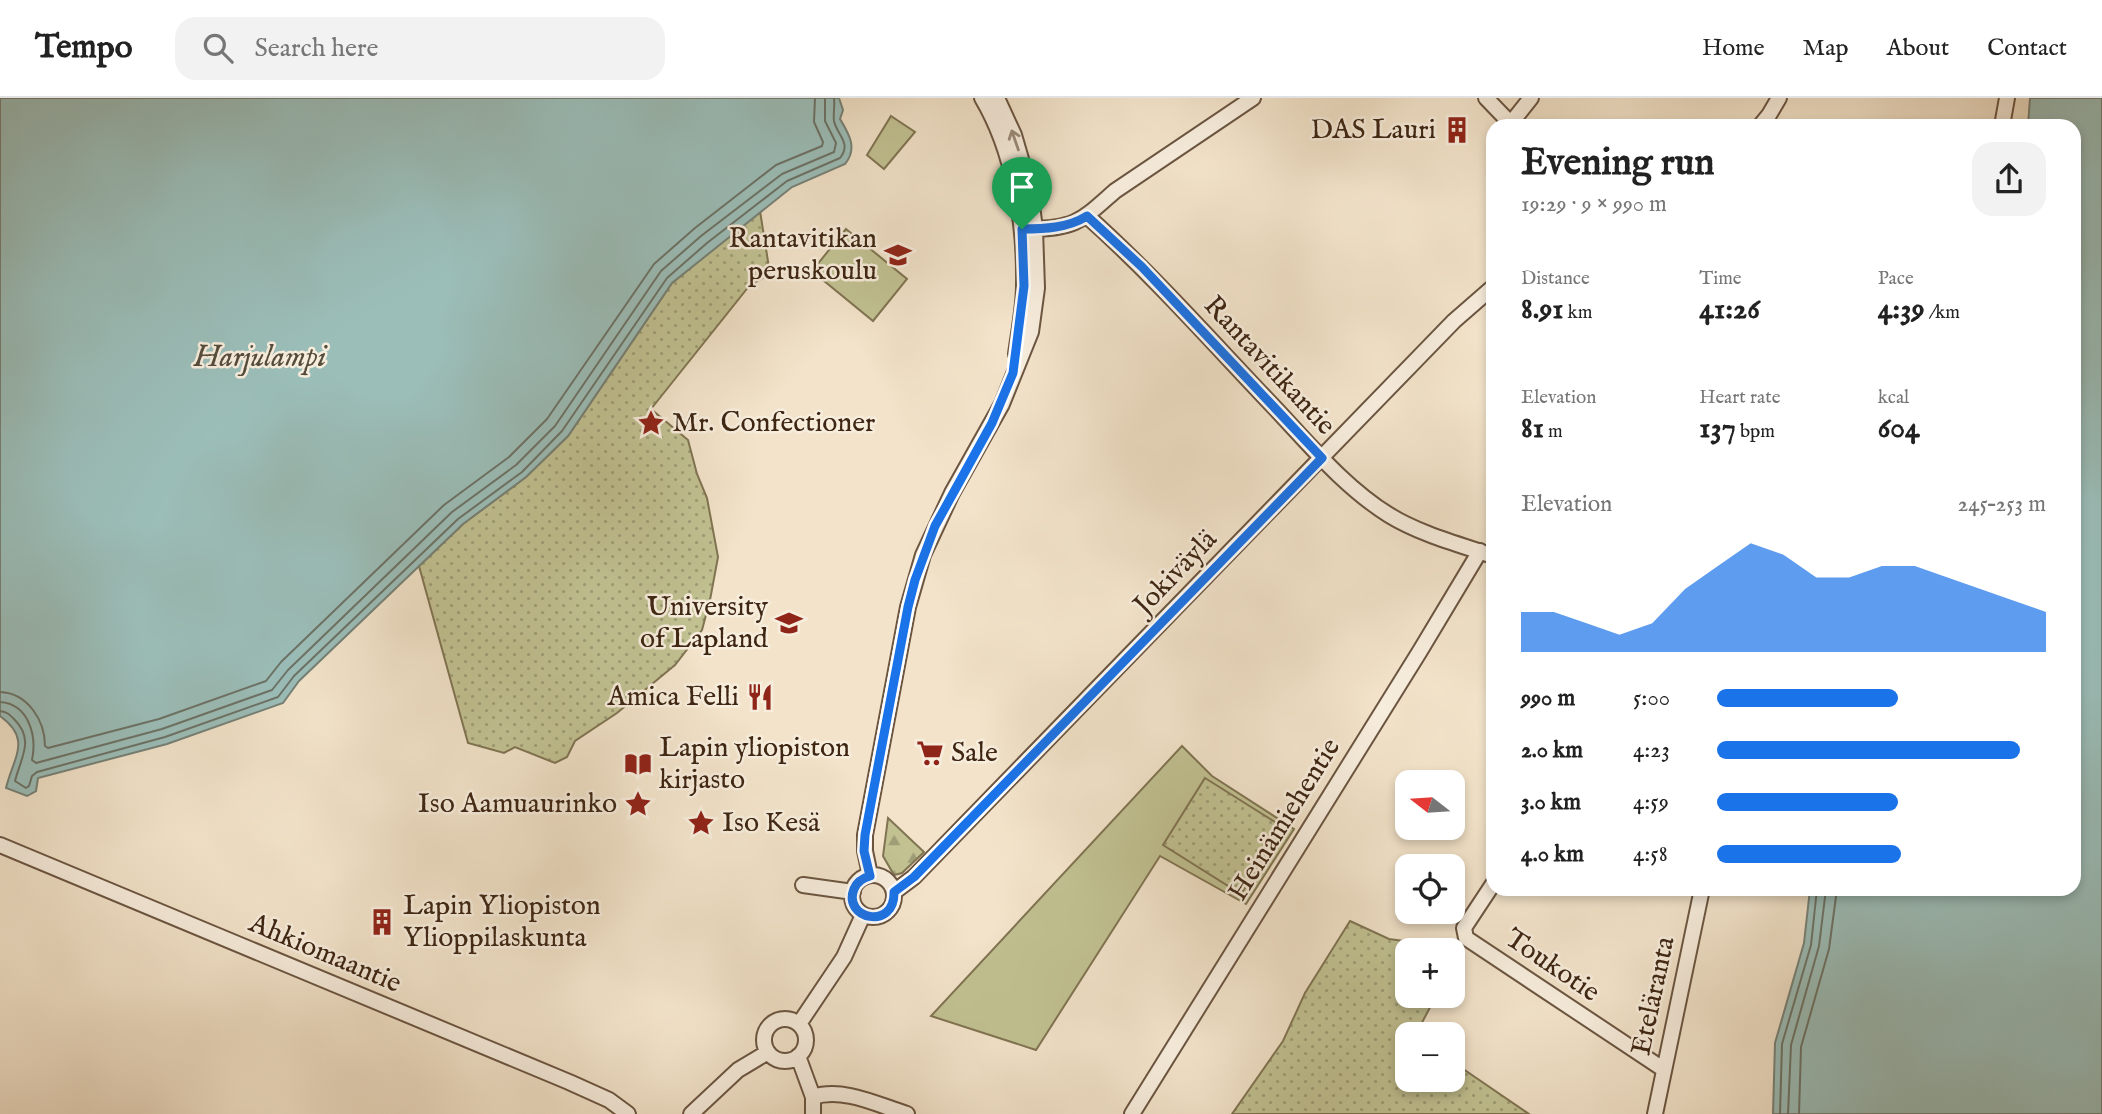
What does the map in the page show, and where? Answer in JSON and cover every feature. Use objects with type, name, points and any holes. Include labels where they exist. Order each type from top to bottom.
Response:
[{"type":"street","points":[[982,98],[1001,138],[1028,229]]},
{"type":"street","points":[[870,876],[864,851],[865,835],[915,580],[935,526],[997,414],[1013,373],[1024,286],[1030,190],[1014,135],[997,98]]},
{"type":"street","points":[[1028,229],[1070,224],[1087,216],[1115,191],[1253,98]]},
{"type":"street","points":[[1486,98],[1506,119]]},
{"type":"street","points":[[1516,119],[1531,98]]},
{"type":"street","points":[[1766,119],[1779,98]]},
{"type":"street","points":[[2003,119],[2007,98]]},
{"type":"street","name":"Rantavitikantie","points":[[1087,216],[1142,267],[1322,458],[1359,492],[1390,516],[1486,554]]},
{"type":"street","name":"Jokiväylä","points":[[894,892],[914,877],[1454,321],[1486,293]]},
{"type":"street","name":"Heinämiehentie","points":[[1132,1114],[1427,641],[1486,554]]},
{"type":"street","name":"Ahkiomaantie","points":[[0,845],[569,1082],[609,1100],[628,1114]]},
{"type":"street","points":[[870,876],[883,877],[894,892],[894,899],[888,911],[876,917],[863,915],[854,905],[853,892],[859,881],[870,876]]},
{"type":"street","points":[[803,885],[853,892]]},
{"type":"street","name":"Toukotie","points":[[1486,894],[1464,928],[1466,938],[1663,1069]]},
{"type":"street","name":"Eteläranta","points":[[1655,1114],[1700,896]]},
{"type":"street","points":[[799,1024],[844,957],[863,915]]},
{"type":"street","points":[[786,1019],[799,1024],[806,1036],[803,1051],[799,1056],[792,1060],[779,1060],[768,1052],[765,1033],[774,1022],[786,1019]]},
{"type":"street","points":[[691,1114],[738,1070],[768,1052]]},
{"type":"street","points":[[799,1056],[813,1097],[813,1114]]},
{"type":"street","points":[[813,1097],[837,1093],[907,1114]]},
{"type":"green space","points":[[891,116],[915,132],[884,169],[867,155]]},
{"type":"green space","points":[[760,211],[770,274],[750,285],[651,409],[688,440],[707,498],[718,557],[702,630],[675,665],[617,713],[575,741],[567,757],[555,763],[515,747],[504,753],[468,743],[419,566],[463,524],[526,477],[568,436],[672,283]]},
{"type":"green space","points":[[846,229],[907,279],[873,321],[812,271]]},
{"type":"green space","points":[[1182,746],[1212,776],[1294,829],[1246,904],[1160,856],[1036,1050],[931,1016]]},
{"type":"green space","points":[[1205,778],[1283,827],[1241,894],[1163,845]]},
{"type":"green space","points":[[888,818],[924,852],[902,873],[894,875],[883,856]]},
{"type":"green space","points":[[1350,921],[1395,940],[1395,1008],[1430,1008],[1422,1022],[1395,1022],[1395,1092],[1465,1092],[1465,1070],[1529,1114],[1232,1114],[1283,1041],[1305,993]]},
{"type":"water","name":"Harjulampi","points":[[0,98],[839,98],[843,110],[840,119],[852,147],[845,164],[792,187],[672,283],[568,436],[526,477],[463,524],[299,681],[283,703],[167,744],[38,778],[36,791],[27,796],[6,788],[18,749],[18,740],[10,724],[0,716]]},
{"type":"water","points":[[2030,98],[2102,98],[2102,1114],[1773,1114],[1775,1043],[1804,943],[1809,896],[2081,896],[2081,119],[2028,119]]},
{"type":"place","name":"DAS Lauri","points":[[1457,130]]},
{"type":"place","name":"Rantavitikan peruskoulu","points":[[898,255]]},
{"type":"place","name":"Mr. Confectioner","points":[[651,423]]},
{"type":"place","name":"University of Lapland","points":[[789,623]]},
{"type":"place","name":"Amica Felli","points":[[760,697]]},
{"type":"place","name":"Sale","points":[[930,753]]},
{"type":"place","name":"Lapin yliopiston kirjasto","points":[[638,764]]},
{"type":"place","name":"Iso Aamuaurinko","points":[[638,804]]},
{"type":"place","name":"Iso Kesä","points":[[701,823]]},
{"type":"place","name":"Lapin Yliopiston Ylioppilaskunta","points":[[382,922]]},
{"type":"route","points":[[1087,216],[1142,267],[1322,458],[914,877],[894,892],[892,906],[888,911],[883,915],[869,917],[858,911],[852,898],[859,881],[870,876],[864,851],[865,835],[908,607],[923,555],[935,526],[1002,404],[1013,373],[1024,286],[1022,229],[1045,229],[1070,224],[1087,216]]}]
